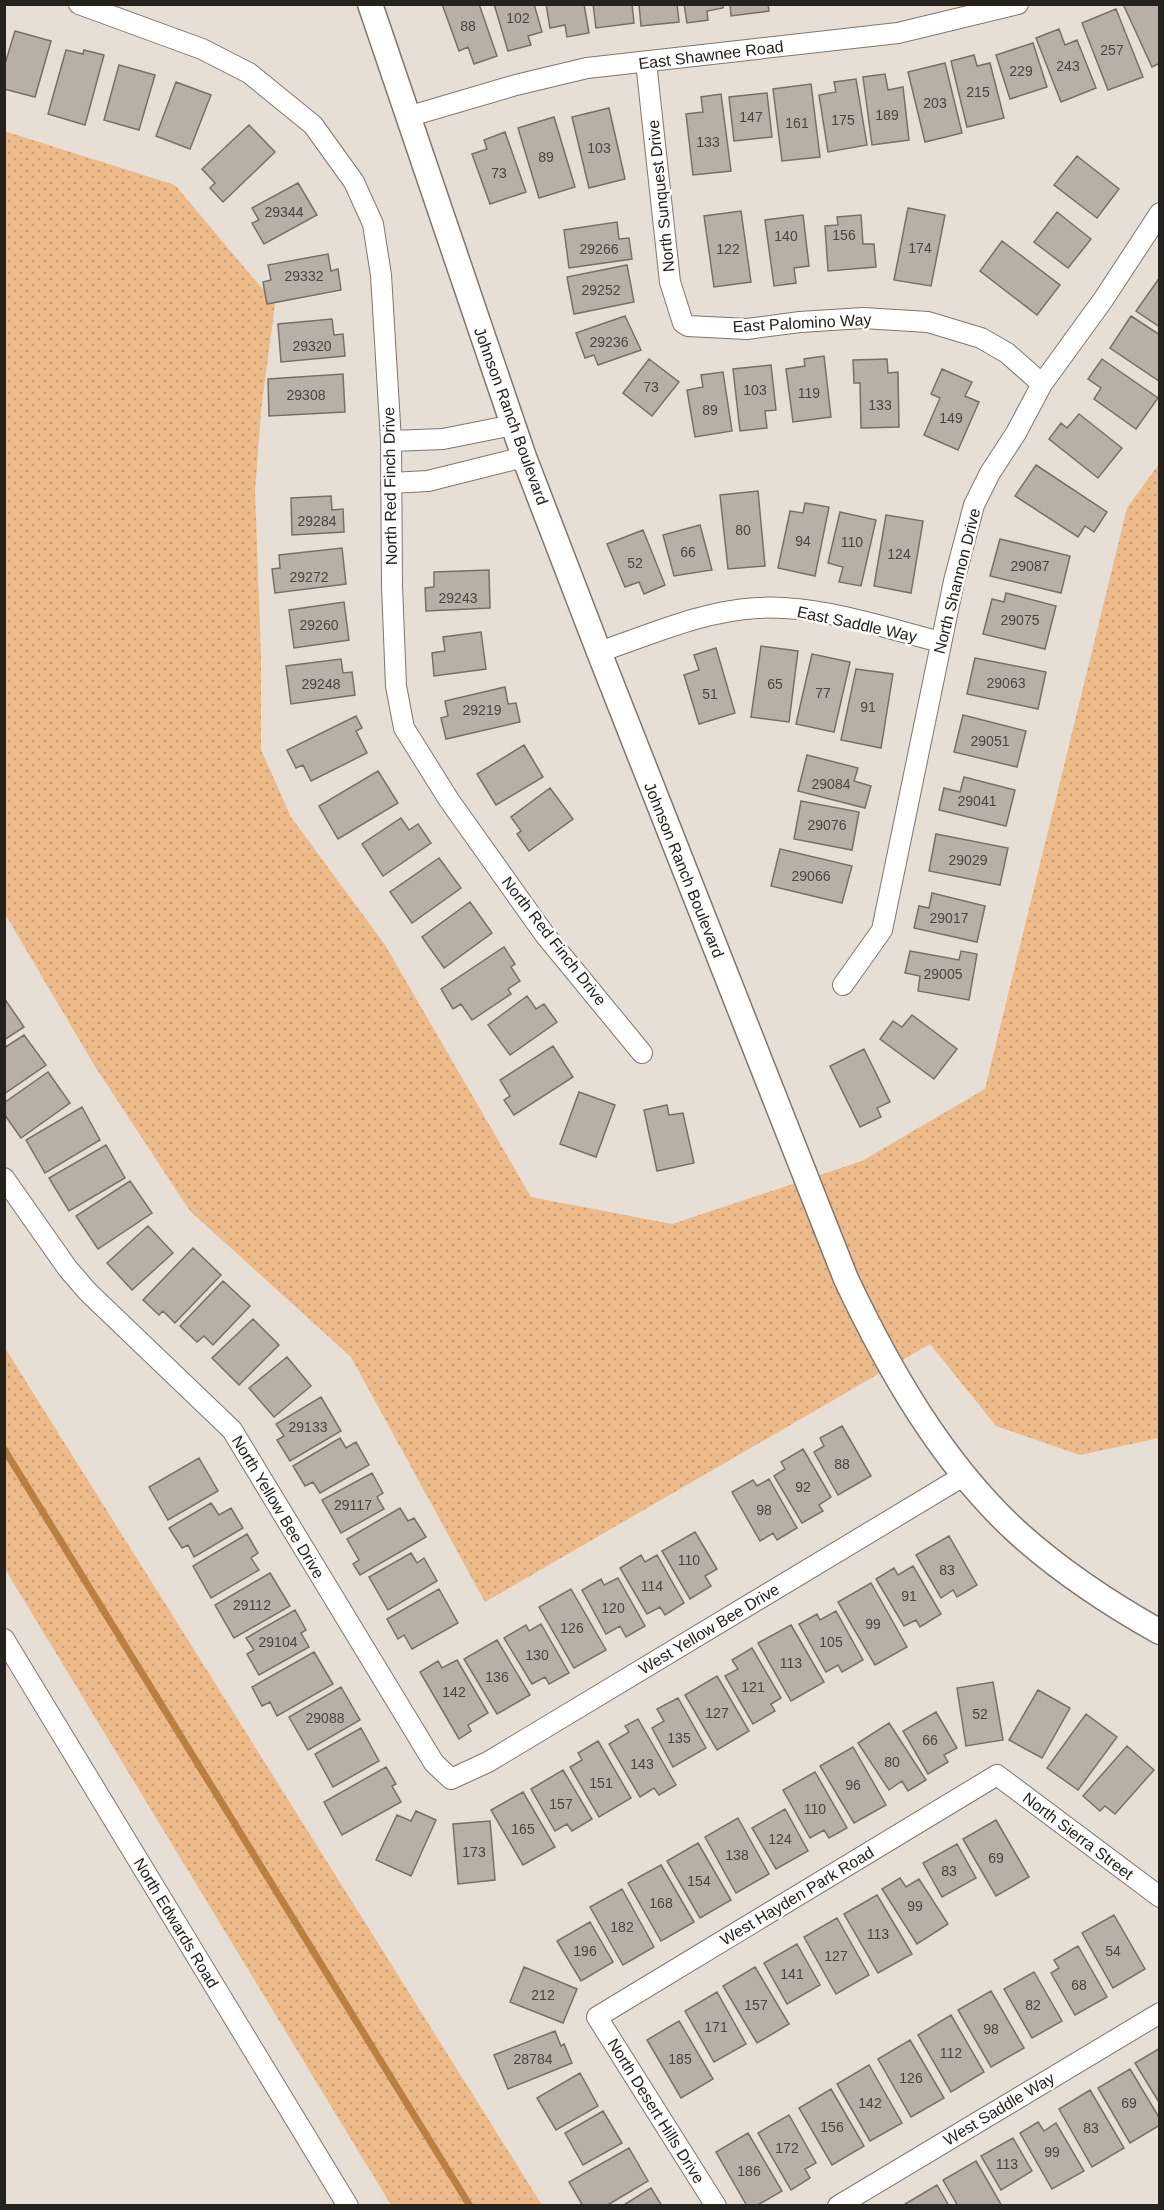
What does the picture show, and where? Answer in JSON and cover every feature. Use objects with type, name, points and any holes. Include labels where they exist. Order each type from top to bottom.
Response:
[{"type":"street","name":"North Red Finch Drive","points":[[79,4],[202,49],[249,73],[313,125],[354,182],[373,225],[381,275],[391,441],[396,686],[404,728],[450,800],[545,935],[642,1053]]},
{"type":"street","name":"Johnson Ranch Boulevard","points":[[370,4],[524,457],[598,652],[846,1280],[879,1349],[965,1475],[1017,1532],[1099,1595],[1160,1632]]},
{"type":"street","name":"East Shawnee Road","points":[[407,117],[516,85],[587,68],[898,33],[1008,6]]},
{"type":"street","name":"North Sunquest Drive","points":[[646,62],[670,282],[683,323],[688,326]]},
{"type":"street","name":"North Shannon Drive","points":[[843,985],[882,930],[941,642],[974,505],[1042,384],[1103,300],[1160,213]]},
{"type":"street","name":"East Palomino Way","points":[[688,326],[747,329],[800,322],[863,318],[928,322],[981,338],[1007,353],[1042,384]]},
{"type":"street","points":[[391,441],[443,439],[513,425]]},
{"type":"street","points":[[391,483],[428,481],[524,457]]},
{"type":"street","name":"East Saddle Way","points":[[598,652],[701,617],[757,608],[807,611],[941,642]]},
{"type":"street","name":"North Yellow Bee Drive","points":[[4,1178],[68,1269],[88,1292],[232,1430],[434,1763],[451,1779]]},
{"type":"street","name":"West Yellow Bee Drive","points":[[451,1779],[498,1756],[965,1475]]},
{"type":"street","name":"North Edwards Road","points":[[4,1640],[348,2205]]},
{"type":"street","name":"North Sierra Street","points":[[997,1775],[1160,1897]]},
{"type":"street","name":"West Hayden Park Road","points":[[597,2017],[997,1775]]},
{"type":"street","name":"West Saddle Way","points":[[837,2205],[1160,2013]]},
{"type":"street","name":"North Desert Hills Drive","points":[[597,2017],[716,2205]]},
{"type":"shaded area","points":[[4,131],[175,185],[275,304],[261,411],[255,491],[261,655],[261,750],[291,817],[385,945],[531,1197],[672,1224],[862,1161],[985,1089],[1127,508],[1159,464],[1159,1438],[1080,1455],[996,1426],[930,1344],[485,1602],[351,1357],[190,1211],[96,1068],[5,914]]},
{"type":"shaded area","points":[[5,1348],[542,2205],[391,2205],[5,1569]]},
{"type":"building","points":[[442,4],[479,4],[497,56],[474,64],[468,47],[459,51]]},
{"type":"building","points":[[494,4],[534,4],[542,32],[528,36],[531,45],[508,51]]},
{"type":"building","points":[[546,4],[584,4],[589,33],[567,37],[565,25],[550,28]]},
{"type":"building","points":[[593,4],[632,4],[634,23],[596,28]]},
{"type":"building","points":[[639,4],[677,4],[679,22],[641,26]]},
{"type":"building","points":[[684,4],[723,4],[723,8],[707,11],[708,20],[687,23]]},
{"type":"building","points":[[730,4],[768,4],[769,11],[731,16]]},
{"type":"building","points":[[1123,4],[1160,4],[1160,63],[1152,67]]},
{"type":"building","points":[[1116,9],[1143,77],[1108,90],[1082,23]]},
{"type":"building","points":[[1059,29],[1065,45],[1077,40],[1096,88],[1061,102],[1036,38]]},
{"type":"building","points":[[15,31],[51,41],[35,97],[4,89],[4,67]]},
{"type":"building","points":[[1033,43],[1047,87],[1010,99],[996,55]]},
{"type":"building","points":[[66,50],[83,54],[84,50],[104,55],[85,125],[48,114]]},
{"type":"building","points":[[974,55],[977,66],[990,63],[1004,118],[967,127],[951,61]]},
{"type":"building","points":[[945,63],[962,133],[925,142],[908,72]]},
{"type":"building","points":[[119,65],[155,75],[139,130],[104,120]]},
{"type":"building","points":[[885,74],[888,90],[903,87],[909,140],[872,145],[863,77]]},
{"type":"building","points":[[856,79],[867,145],[828,152],[819,95],[836,92],[834,82]]},
{"type":"building","points":[[176,82],[211,95],[190,149],[156,136]]},
{"type":"building","points":[[811,84],[820,157],[782,161],[773,89]]},
{"type":"building","points":[[767,93],[772,137],[734,141],[729,97]]},
{"type":"building","points":[[721,94],[731,171],[693,175],[686,114],[703,112],[701,97]]},
{"type":"building","points":[[609,108],[625,179],[589,188],[572,117]]},
{"type":"building","points":[[554,117],[575,187],[539,198],[518,128]]},
{"type":"building","points":[[249,125],[275,152],[223,202],[210,188],[215,183],[202,169]]},
{"type":"building","points":[[505,132],[526,192],[490,204],[472,154],[487,149],[484,140]]},
{"type":"building","points":[[1077,156],[1119,189],[1097,218],[1054,185]]},
{"type":"building","points":[[298,183],[317,215],[264,244],[252,223],[259,220],[252,208]]},
{"type":"building","points":[[908,208],[945,215],[931,286],[894,280]]},
{"type":"building","points":[[741,211],[751,282],[714,287],[704,216]]},
{"type":"building","points":[[1057,212],[1091,239],[1068,268],[1034,242]]},
{"type":"building","points":[[803,215],[809,266],[794,268],[796,283],[774,286],[765,220]]},
{"type":"building","points":[[861,215],[863,244],[874,244],[876,267],[828,271],[825,226],[838,225],[837,217]]},
{"type":"building","points":[[617,222],[619,239],[629,238],[632,259],[569,268],[564,230]]},
{"type":"building","points":[[1002,241],[1060,285],[1037,315],[980,271]]},
{"type":"building","points":[[328,254],[331,271],[338,269],[341,290],[267,304],[263,282],[271,280],[268,265]]},
{"type":"building","points":[[627,265],[634,302],[574,314],[567,277]]},
{"type":"building","points":[[1158,280],[1160,281],[1160,327],[1136,311]]},
{"type":"building","points":[[625,316],[641,350],[598,365],[594,355],[585,358],[576,333]]},
{"type":"building","points":[[1131,316],[1160,335],[1159,381],[1110,348]]},
{"type":"building","points":[[332,319],[334,335],[343,334],[345,356],[281,362],[278,324]]},
{"type":"building","points":[[824,356],[831,417],[793,422],[786,369],[805,366],[804,359]]},
{"type":"building","points":[[649,359],[679,382],[652,416],[623,393]]},
{"type":"building","points":[[887,359],[888,373],[898,372],[899,427],[861,428],[860,383],[854,383],[853,360]]},
{"type":"building","points":[[1102,359],[1158,398],[1136,429],[1094,399],[1101,388],[1088,379]]},
{"type":"building","points":[[771,365],[776,410],[765,411],[767,428],[740,431],[733,369]]},
{"type":"building","points":[[942,369],[972,382],[965,396],[979,402],[958,450],[924,435],[940,398],[931,394]]},
{"type":"building","points":[[723,372],[732,431],[695,437],[687,390],[703,387],[701,375]]},
{"type":"building","points":[[343,374],[345,412],[269,416],[268,379]]},
{"type":"building","points":[[1079,414],[1122,448],[1098,478],[1049,439],[1061,423],[1067,428]]},
{"type":"building","points":[[1036,465],[1107,512],[1094,532],[1085,526],[1078,537],[1015,496]]},
{"type":"building","points":[[758,491],[765,566],[728,569],[720,495]]},
{"type":"building","points":[[331,496],[332,510],[343,509],[344,532],[292,535],[291,498]]},
{"type":"building","points":[[805,503],[829,507],[815,576],[778,568],[790,511],[803,513]]},
{"type":"building","points":[[840,512],[876,520],[861,586],[839,582],[843,567],[828,563]]},
{"type":"building","points":[[886,515],[923,521],[911,593],[874,586]]},
{"type":"building","points":[[700,525],[712,570],[674,576],[663,535]]},
{"type":"building","points":[[643,530],[665,585],[644,594],[639,582],[625,587],[607,544]]},
{"type":"building","points":[[1000,539],[1070,556],[1061,593],[990,576]]},
{"type":"building","points":[[342,548],[346,584],[275,593],[272,569],[280,568],[279,555]]},
{"type":"building","points":[[489,570],[490,608],[426,611],[425,588],[434,587],[434,572]]},
{"type":"building","points":[[1006,593],[1056,606],[1045,649],[983,634],[992,599],[1004,602]]},
{"type":"building","points":[[344,602],[349,640],[294,648],[289,610]]},
{"type":"building","points":[[481,632],[486,669],[434,676],[432,653],[445,651],[443,637]]},
{"type":"building","points":[[761,646],[798,651],[789,722],[751,717]]},
{"type":"building","points":[[716,648],[735,713],[699,724],[684,675],[699,670],[694,655]]},
{"type":"building","points":[[812,654],[850,662],[834,732],[796,724]]},
{"type":"building","points":[[975,658],[1046,672],[1038,709],[967,694]]},
{"type":"building","points":[[341,659],[343,673],[352,672],[355,695],[291,704],[286,666]]},
{"type":"building","points":[[856,669],[893,674],[881,748],[841,740]]},
{"type":"building","points":[[505,687],[508,704],[516,703],[520,722],[446,739],[441,718],[448,716],[445,701]]},
{"type":"building","points":[[963,715],[1026,731],[1017,767],[954,752]]},
{"type":"building","points":[[356,716],[362,728],[356,731],[367,753],[311,781],[303,765],[296,768],[287,750]]},
{"type":"building","points":[[524,745],[543,777],[496,805],[477,774]]},
{"type":"building","points":[[807,755],[858,768],[854,781],[871,786],[865,808],[798,791]]},
{"type":"building","points":[[378,771],[398,803],[338,839],[319,806]]},
{"type":"building","points":[[964,777],[1015,790],[1006,826],[939,810],[944,788],[960,792]]},
{"type":"building","points":[[550,788],[573,819],[529,851],[517,834],[521,831],[511,817]]},
{"type":"building","points":[[801,801],[859,812],[852,850],[794,839]]},
{"type":"building","points":[[401,818],[409,830],[418,824],[431,843],[383,876],[362,844]]},
{"type":"building","points":[[936,834],[1008,848],[1000,885],[929,871]]},
{"type":"building","points":[[780,849],[852,866],[842,903],[771,886]]},
{"type":"building","points":[[439,858],[461,888],[412,923],[390,892]]},
{"type":"building","points":[[932,893],[985,906],[977,942],[914,928],[919,906],[929,908]]},
{"type":"building","points":[[470,902],[492,933],[444,968],[422,937]]},
{"type":"building","points":[[504,947],[515,964],[511,967],[520,981],[508,989],[511,994],[472,1020],[461,1004],[453,1009],[441,989]]},
{"type":"building","points":[[910,951],[959,960],[961,951],[977,954],[969,1000],[918,991],[920,976],[905,973]]},
{"type":"building","points":[[527,996],[536,1009],[544,1004],[557,1022],[510,1055],[488,1025]]},
{"type":"building","points":[[4,998],[24,1027],[4,1040]]},
{"type":"building","points":[[912,1015],[957,1049],[934,1079],[880,1039],[893,1021],[902,1027]]},
{"type":"building","points":[[24,1035],[46,1065],[4,1094],[4,1048]]},
{"type":"building","points":[[553,1046],[573,1077],[514,1115],[504,1100],[510,1096],[500,1080]]},
{"type":"building","points":[[864,1049],[890,1102],[877,1108],[881,1117],[860,1127],[830,1066]]},
{"type":"building","points":[[48,1072],[70,1103],[21,1138],[4,1114],[4,1103]]},
{"type":"building","points":[[579,1092],[615,1105],[596,1157],[560,1144]]},
{"type":"building","points":[[667,1105],[669,1115],[683,1113],[694,1163],[657,1171],[644,1110]]},
{"type":"building","points":[[82,1107],[100,1140],[45,1173],[26,1140]]},
{"type":"building","points":[[106,1145],[125,1178],[69,1211],[49,1178]]},
{"type":"building","points":[[130,1181],[152,1213],[98,1249],[76,1216]]},
{"type":"building","points":[[148,1226],[173,1253],[132,1290],[107,1263]]},
{"type":"building","points":[[193,1248],[221,1275],[175,1323],[163,1311],[159,1315],[143,1300]]},
{"type":"building","points":[[223,1281],[250,1306],[213,1345],[204,1336],[197,1342],[180,1326]]},
{"type":"building","points":[[253,1319],[279,1345],[239,1385],[212,1358]]},
{"type":"building","points":[[287,1357],[311,1386],[274,1417],[249,1388]]},
{"type":"building","points":[[321,1397],[341,1431],[290,1461],[277,1440],[284,1436],[276,1424]]},
{"type":"building","points":[[842,1426],[871,1476],[838,1495],[814,1452],[824,1446],[820,1438]]},
{"type":"building","points":[[340,1438],[346,1448],[356,1442],[369,1465],[320,1493],[313,1482],[305,1486],[293,1466]]},
{"type":"building","points":[[803,1449],[831,1497],[819,1505],[823,1511],[802,1523],[774,1476],[785,1469],[781,1462]]},
{"type":"building","points":[[199,1458],[218,1491],[168,1520],[149,1487]]},
{"type":"building","points":[[372,1473],[383,1493],[377,1497],[384,1509],[341,1533],[322,1500]]},
{"type":"building","points":[[769,1479],[797,1528],[777,1540],[773,1533],[760,1541],[732,1492],[753,1480],[757,1486]]},
{"type":"building","points":[[211,1503],[219,1515],[231,1508],[243,1528],[194,1557],[188,1545],[182,1548],[169,1528]]},
{"type":"building","points":[[400,1508],[408,1521],[414,1518],[426,1537],[360,1575],[353,1564],[359,1560],[347,1539]]},
{"type":"building","points":[[695,1532],[717,1569],[705,1576],[711,1586],[690,1599],[662,1551]]},
{"type":"building","points":[[247,1534],[258,1553],[251,1558],[259,1570],[211,1598],[193,1566]]},
{"type":"building","points":[[949,1536],[977,1585],[957,1597],[953,1590],[941,1598],[916,1555]]},
{"type":"building","points":[[411,1553],[417,1563],[424,1558],[437,1581],[388,1610],[369,1577]]},
{"type":"building","points":[[641,1555],[645,1562],[657,1555],[684,1603],[665,1615],[660,1607],[647,1614],[620,1568]]},
{"type":"building","points":[[913,1566],[941,1614],[920,1627],[916,1620],[904,1626],[876,1579],[894,1568],[898,1575]]},
{"type":"building","points":[[270,1573],[290,1606],[234,1638],[215,1605]]},
{"type":"building","points":[[618,1578],[645,1626],[626,1637],[620,1626],[606,1634],[582,1590],[601,1579],[604,1585]]},
{"type":"building","points":[[871,1583],[907,1647],[875,1665],[838,1602]]},
{"type":"building","points":[[439,1589],[458,1623],[412,1649],[404,1635],[398,1639],[387,1619]]},
{"type":"building","points":[[571,1589],[606,1650],[574,1668],[539,1607]]},
{"type":"building","points":[[295,1610],[306,1630],[301,1633],[309,1647],[259,1675],[247,1654],[254,1650],[246,1638]]},
{"type":"building","points":[[836,1611],[863,1660],[842,1672],[838,1665],[826,1672],[799,1624],[817,1614],[820,1620]]},
{"type":"building","points":[[541,1624],[569,1673],[549,1684],[545,1677],[532,1684],[504,1638],[526,1625],[529,1631]]},
{"type":"building","points":[[791,1625],[824,1682],[791,1701],[758,1643]]},
{"type":"building","points":[[497,1640],[530,1695],[497,1714],[464,1659]]},
{"type":"building","points":[[752,1648],[781,1698],[771,1704],[775,1711],[753,1724],[725,1676],[738,1669],[732,1660]]},
{"type":"building","points":[[314,1652],[333,1684],[277,1716],[270,1702],[262,1706],[252,1687]]},
{"type":"building","points":[[457,1660],[488,1713],[468,1725],[471,1731],[459,1739],[420,1672],[438,1661],[442,1668]]},
{"type":"building","points":[[717,1676],[749,1731],[717,1750],[685,1695]]},
{"type":"building","points":[[993,1682],[1003,1740],[966,1746],[957,1688]]},
{"type":"building","points":[[341,1687],[360,1720],[308,1750],[289,1717]]},
{"type":"building","points":[[1038,1690],[1070,1708],[1042,1758],[1009,1740]]},
{"type":"building","points":[[678,1698],[706,1748],[673,1767],[652,1728],[664,1721],[657,1709]]},
{"type":"building","points":[[936,1712],[957,1748],[944,1755],[948,1762],[928,1774],[903,1731]]},
{"type":"building","points":[[1086,1714],[1117,1737],[1078,1790],[1047,1768]]},
{"type":"building","points":[[638,1719],[676,1785],[659,1795],[654,1788],[640,1797],[609,1744],[629,1732],[625,1726]]},
{"type":"building","points":[[889,1723],[926,1780],[908,1791],[902,1781],[889,1790],[858,1743]]},
{"type":"building","points":[[361,1728],[379,1761],[333,1787],[315,1754]]},
{"type":"building","points":[[598,1741],[631,1798],[599,1817],[570,1767],[582,1760],[578,1753]]},
{"type":"building","points":[[1127,1746],[1154,1770],[1115,1814],[1105,1806],[1100,1811],[1083,1796]]},
{"type":"building","points":[[853,1747],[886,1805],[854,1823],[820,1766]]},
{"type":"building","points":[[386,1767],[396,1784],[392,1786],[401,1802],[342,1835],[324,1802]]},
{"type":"building","points":[[563,1770],[592,1819],[572,1831],[567,1824],[555,1831],[531,1789]]},
{"type":"building","points":[[815,1772],[847,1828],[829,1838],[824,1830],[810,1838],[783,1790]]},
{"type":"building","points":[[523,1792],[555,1847],[523,1865],[491,1810]]},
{"type":"building","points":[[785,1809],[808,1851],[776,1869],[752,1828]]},
{"type":"building","points":[[416,1811],[436,1820],[411,1876],[376,1860],[397,1815],[411,1821]]},
{"type":"building","points":[[738,1818],[769,1874],[736,1893],[705,1837]]},
{"type":"building","points":[[996,1820],[1029,1877],[996,1896],[963,1839]]},
{"type":"building","points":[[490,1821],[495,1880],[458,1884],[453,1824]]},
{"type":"building","points":[[698,1843],[731,1900],[700,1918],[667,1861]]},
{"type":"building","points":[[957,1844],[976,1878],[942,1897],[923,1863]]},
{"type":"building","points":[[661,1865],[694,1922],[661,1941],[628,1883]]},
{"type":"building","points":[[900,1878],[906,1887],[919,1879],[948,1924],[917,1944],[882,1889]]},
{"type":"building","points":[[622,1889],[654,1947],[623,1965],[590,1907]]},
{"type":"building","points":[[877,1895],[912,1954],[878,1973],[844,1914]]},
{"type":"building","points":[[1114,1915],[1145,1969],[1113,1988],[1082,1933]]},
{"type":"building","points":[[837,1918],[869,1975],[836,1994],[804,1937]]},
{"type":"building","points":[[590,1922],[613,1962],[581,1981],[557,1941]]},
{"type":"building","points":[[797,1944],[820,1985],[787,2004],[764,1963]]},
{"type":"building","points":[[1078,1946],[1107,1997],[1075,2015],[1051,1973],[1059,1968],[1054,1960]]},
{"type":"building","points":[[524,1967],[577,1989],[563,2023],[510,2002]]},
{"type":"building","points":[[755,1967],[789,2024],[757,2043],[723,1986]]},
{"type":"building","points":[[1034,1972],[1062,2021],[1032,2038],[1004,1989]]},
{"type":"building","points":[[991,1991],[1024,2048],[991,2067],[958,2010]]},
{"type":"building","points":[[717,1992],[746,2044],[714,2062],[685,2011]]},
{"type":"building","points":[[951,2015],[984,2072],[951,2092],[918,2035]]},
{"type":"building","points":[[679,2021],[713,2079],[681,2098],[647,2040]]},
{"type":"building","points":[[555,2031],[561,2046],[564,2044],[572,2063],[508,2089],[494,2055]]},
{"type":"building","points":[[910,2040],[944,2098],[911,2117],[878,2059]]},
{"type":"building","points":[[1160,2048],[1160,2104],[1135,2063]]},
{"type":"building","points":[[869,2065],[902,2123],[870,2141],[837,2084]]},
{"type":"building","points":[[1130,2069],[1160,2119],[1160,2125],[1130,2143],[1098,2088]]},
{"type":"building","points":[[580,2073],[598,2106],[556,2130],[537,2098]]},
{"type":"building","points":[[831,2089],[864,2146],[832,2165],[799,2108]]},
{"type":"building","points":[[1090,2090],[1124,2148],[1092,2167],[1059,2109]]},
{"type":"building","points":[[603,2111],[622,2143],[583,2165],[565,2133]]},
{"type":"building","points":[[789,2115],[816,2163],[805,2169],[810,2178],[791,2190],[758,2133]]},
{"type":"building","points":[[1038,2122],[1044,2131],[1056,2123],[1084,2171],[1052,2189],[1020,2133]]},
{"type":"building","points":[[748,2133],[782,2191],[756,2206],[747,2206],[716,2152]]},
{"type":"building","points":[[1013,2138],[1032,2171],[1001,2190],[981,2156]]},
{"type":"building","points":[[629,2148],[648,2181],[606,2206],[583,2206],[569,2182]]},
{"type":"building","points":[[976,2161],[1002,2206],[958,2206],[943,2180]]},
{"type":"building","points":[[937,2185],[949,2206],[906,2206],[905,2204]]},
{"type":"building","points":[[651,2188],[662,2206],[622,2206]]},
{"type":"waterway","points":[[4,1449],[470,2206]]}]
